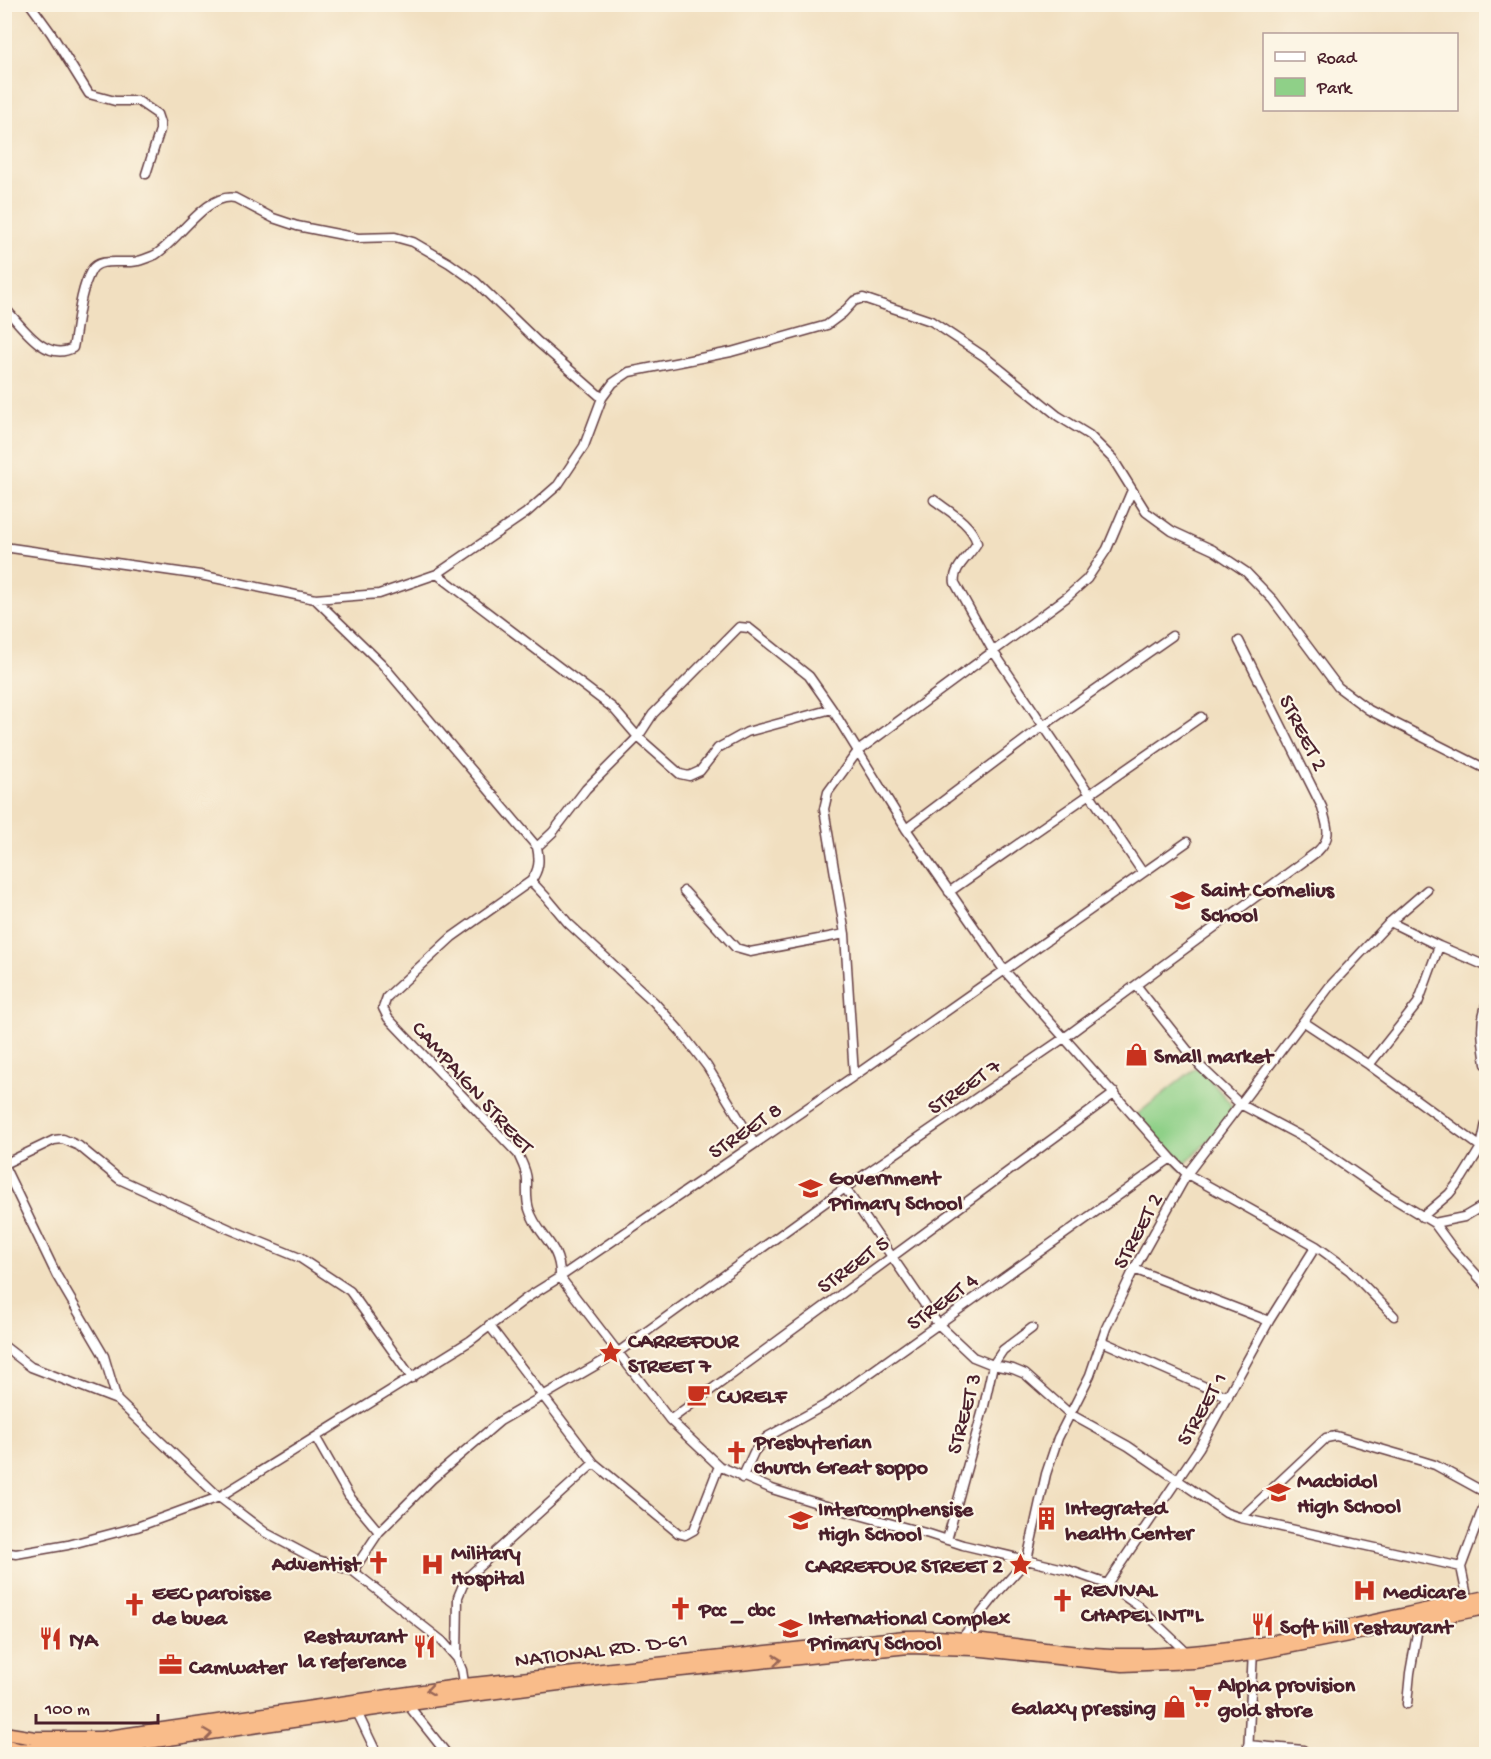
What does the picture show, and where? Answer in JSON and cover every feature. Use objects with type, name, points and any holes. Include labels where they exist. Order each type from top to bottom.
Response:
[{"type":"highway","name":"NATIONAL RD. D-61","points":[[4,1745],[67,1752],[100,1749],[408,1705],[465,1690],[909,1647],[974,1649],[1123,1665],[1253,1649],[1419,1622],[1486,1598]]},
{"type":"highway","name":"NATIONAL RD. D-61","points":[[1253,1649],[1469,1606],[1486,1608]]},
{"type":"highway","name":"NATIONAL RD. D-61","points":[[4,1733],[19,1747],[876,1639],[933,1636],[1110,1654],[1190,1658]]},
{"type":"street","points":[[30,4],[89,94],[115,101],[138,101],[157,114],[160,130],[146,174]]},
{"type":"street","points":[[4,307],[45,349],[66,352],[74,348],[91,269],[100,263],[137,262],[156,254],[213,202],[228,196],[273,218],[297,226],[358,238],[395,237],[412,242],[449,263],[476,282],[538,342],[602,398]]},
{"type":"street","points":[[4,547],[200,575],[315,599],[379,594],[437,574],[526,513],[558,485],[584,446],[602,398],[613,383],[629,372],[731,352],[826,325],[843,314],[854,300],[863,298],[932,321],[985,357],[1058,416],[1089,435],[1113,459],[1146,512],[1172,531],[1213,550],[1246,572],[1273,600],[1338,687],[1369,710],[1486,769]]},
{"type":"street","points":[[854,1076],[845,934],[824,809],[828,792],[858,751],[1067,597],[1087,579],[1107,549],[1132,490]]},
{"type":"street","points":[[934,500],[962,520],[974,533],[977,543],[954,577],[955,583],[993,651],[1143,873]]},
{"type":"street","points":[[437,574],[613,708],[638,737],[680,774],[689,776],[700,771],[718,748],[747,732],[832,709]]},
{"type":"street","points":[[315,599],[382,664],[537,847],[540,859],[537,872],[531,881],[548,897],[568,923],[654,1002],[680,1031],[707,1066],[754,1143]]},
{"type":"street","points":[[537,847],[553,832],[586,789],[638,737],[652,714],[739,627],[748,628],[809,676],[906,829],[1004,970],[1171,1158],[1187,1174],[1316,1246],[1348,1270],[1394,1316]]},
{"type":"street","points":[[906,829],[1043,726],[1172,636]]},
{"type":"street","name":"STREET 2","points":[[1239,641],[1322,807],[1328,831],[1326,842]]},
{"type":"street","points":[[949,892],[1201,717]]},
{"type":"street","name":"STREET 8","points":[[4,1552],[16,1554],[68,1545],[137,1527],[219,1497],[470,1341],[528,1297],[561,1277],[854,1076],[1187,842]]},
{"type":"street","name":"STREET 7","points":[[353,1571],[379,1532],[432,1479],[500,1421],[617,1353],[845,1188],[1064,1038],[1318,851],[1326,842]]},
{"type":"street","name":"CAMPAIGN STREET","points":[[531,881],[452,937],[387,997],[383,1008],[388,1018],[518,1154],[527,1179],[526,1195],[529,1210],[561,1263],[561,1277],[670,1420],[718,1466],[742,1478],[803,1499],[946,1540],[1068,1570],[1107,1584],[1137,1605],[1190,1658]]},
{"type":"street","name":"STREET 2","points":[[962,1638],[1027,1560],[1046,1474],[1058,1438],[1089,1375],[1101,1341],[1134,1269],[1187,1174],[1330,986],[1390,922],[1427,890]]},
{"type":"street","points":[[684,891],[736,948],[750,952],[845,934]]},
{"type":"street","points":[[1390,922],[1486,966]]},
{"type":"street","points":[[1369,1065],[1418,1003],[1439,946]]},
{"type":"street","points":[[1136,986],[1200,1066],[1240,1104],[1306,1139],[1434,1223],[1454,1250],[1486,1285]]},
{"type":"street","points":[[1486,1005],[1481,1022],[1486,1064]]},
{"type":"street","points":[[1304,1022],[1369,1065],[1481,1147]]},
{"type":"street","name":"STREET 5","points":[[670,1420],[1114,1093]]},
{"type":"street","points":[[1422,1217],[1449,1194],[1462,1178],[1481,1147],[1486,1123]]},
{"type":"street","points":[[117,1400],[104,1356],[57,1276],[4,1165],[54,1140],[63,1139],[79,1146],[119,1179],[229,1229],[300,1258],[350,1291],[412,1378]]},
{"type":"street","name":"STREET 4","points":[[742,1478],[754,1452],[767,1437],[825,1405],[1171,1158]]},
{"type":"street","points":[[845,1188],[893,1255],[938,1324],[972,1357],[1025,1374],[1070,1414],[1128,1446],[1226,1513],[1461,1567]]},
{"type":"street","points":[[1434,1223],[1464,1217],[1486,1204]]},
{"type":"street","name":"STREET 1","points":[[1107,1584],[1199,1448],[1269,1321],[1316,1246]]},
{"type":"street","points":[[1134,1269],[1269,1321]]},
{"type":"street","points":[[489,1325],[541,1396],[594,1462],[678,1533],[685,1535],[694,1530],[718,1466]]},
{"type":"street","points":[[993,1365],[1003,1350],[1032,1328]]},
{"type":"street","points":[[1101,1341],[1228,1397]]},
{"type":"street","points":[[4,1346],[31,1367],[117,1400],[219,1497],[266,1533],[315,1559],[353,1571],[442,1641],[457,1659],[462,1670],[465,1690]]},
{"type":"street","name":"STREET 3","points":[[946,1540],[984,1406],[993,1365]]},
{"type":"street","points":[[1241,1518],[1330,1436],[1435,1465],[1486,1493]]},
{"type":"street","points":[[316,1438],[349,1496],[379,1532]]},
{"type":"street","points":[[457,1659],[458,1597],[463,1585],[471,1574],[594,1462]]},
{"type":"street","points":[[1469,1606],[1461,1567],[1486,1500]]},
{"type":"street","points":[[1407,1704],[1419,1622]]},
{"type":"street","points":[[1253,1649],[1248,1750],[1303,1750]]},
{"type":"street","points":[[408,1705],[447,1755]]},
{"type":"street","points":[[357,1712],[377,1755]]},
{"type":"green space","points":[[1198,1066],[1235,1109],[1212,1137],[1180,1169],[1135,1116]]},
{"type":"place","name":"Saint Cornelius School","points":[[1183,901]]},
{"type":"place","name":"Small market","points":[[1136,1054]]},
{"type":"place","name":"Government Primary School","points":[[811,1189]]},
{"type":"place","name":"CARREFOUR STREET 7","points":[[610,1352]]},
{"type":"place","name":"CURELF","points":[[699,1394]]},
{"type":"place","name":"Presbyterian church Great soppo","points":[[736,1453]]},
{"type":"place","name":"Macbidol High School","points":[[1279,1492]]},
{"type":"place","name":"Integrated health Center","points":[[1047,1519]]},
{"type":"place","name":"Intercomphensise High School","points":[[800,1520]]},
{"type":"place","name":"Adventist","points":[[378,1562]]},
{"type":"place","name":"Military Hospital","points":[[433,1564]]},
{"type":"place","name":"CARREFOUR STREET 2","points":[[1021,1564]]},
{"type":"place","name":"Medicare","points":[[1365,1590]]},
{"type":"place","name":"REVIVAL CHAPEL INT\"L","points":[[1063,1601]]},
{"type":"place","name":"EEC paroisse de buea","points":[[134,1604]]},
{"type":"place","name":"Pcc _ cbc","points":[[681,1608]]},
{"type":"place","name":"Soft hill restaurant","points":[[1262,1625]]},
{"type":"place","name":"International Complex Primary School","points":[[790,1629]]},
{"type":"place","name":"IYA","points":[[51,1638]]},
{"type":"place","name":"Restaurant la reference","points":[[424,1647]]},
{"type":"place","name":"Camwater","points":[[171,1665]]},
{"type":"place","name":"Alpha provision gold store","points":[[1200,1696]]},
{"type":"place","name":"Galaxy pressing","points":[[1174,1706]]}]
